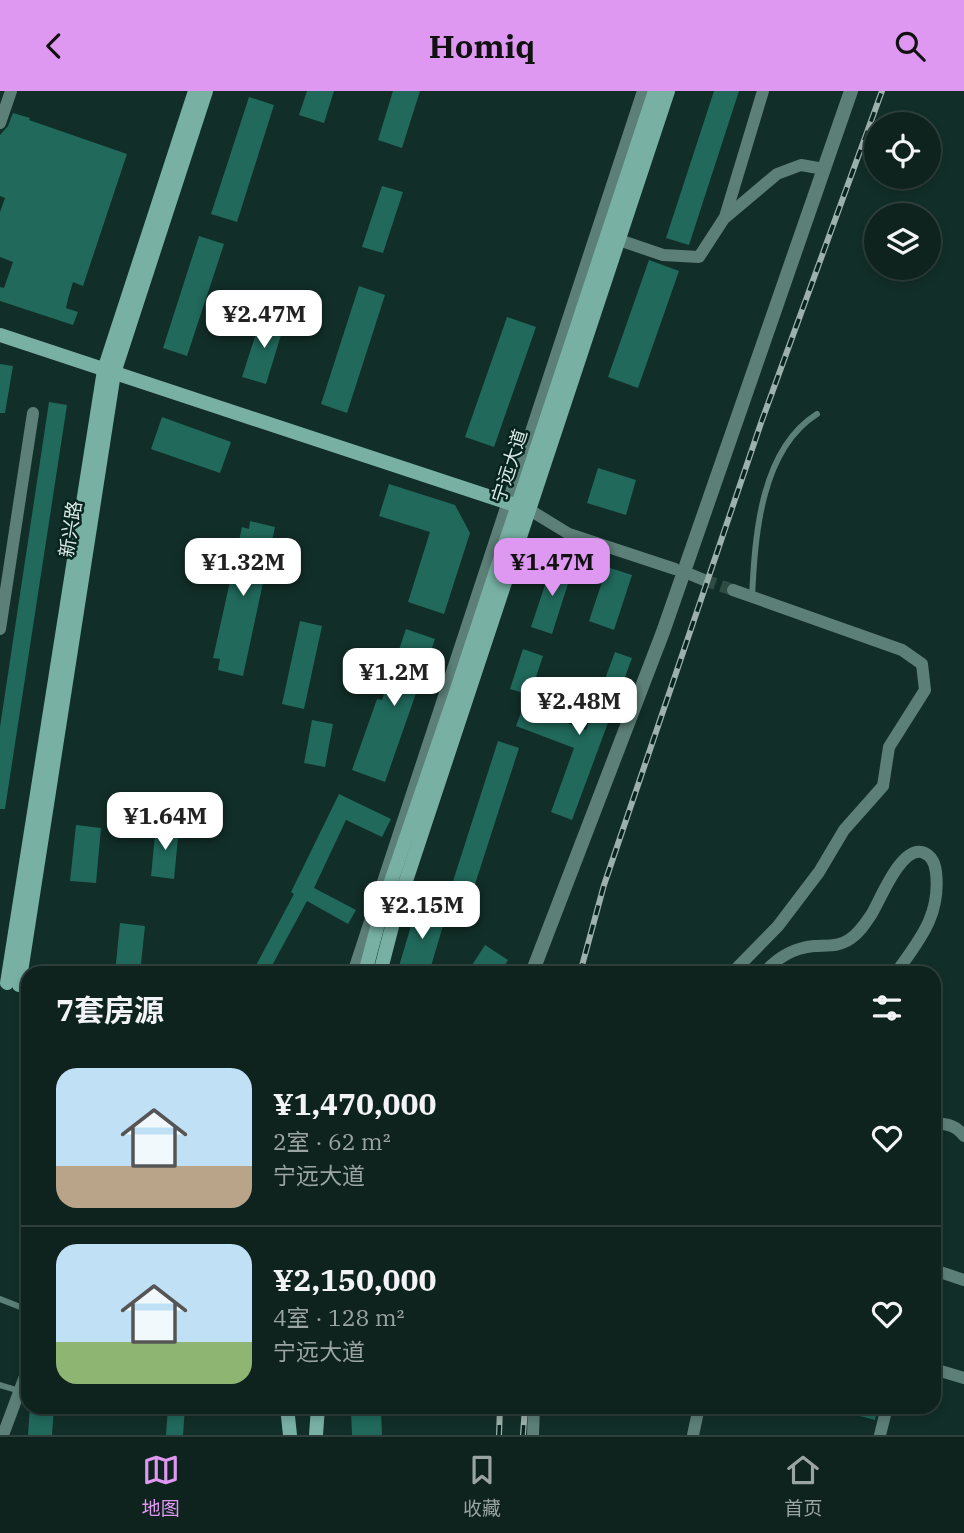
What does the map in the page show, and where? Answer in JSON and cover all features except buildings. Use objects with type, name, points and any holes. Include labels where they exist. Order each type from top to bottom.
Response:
[{"type":"main road","name":"新兴路","points":[[14,984],[109,371],[195,91]]},
{"type":"main road","name":"新兴路","points":[[109,371],[206,91]]},
{"type":"main road","name":"宁远大道","points":[[367,966],[383,905],[655,91]]},
{"type":"main road","name":"宁远大道","points":[[382,966],[518,506],[619,240],[668,91]]},
{"type":"main road","points":[[0,335],[518,506]]},
{"type":"main road","points":[[288,1414],[289,1435]]},
{"type":"main road","points":[[316,1435],[318,1414]]},
{"type":"street","points":[[0,123],[11,91]]},
{"type":"street","name":"宁远大道","points":[[355,966],[518,506],[643,91]]},
{"type":"street","points":[[619,240],[663,255],[699,257],[725,217],[763,91]]},
{"type":"street","points":[[535,966],[663,632],[851,91]]},
{"type":"street","points":[[725,217],[777,174],[801,165],[824,169]]},
{"type":"street","points":[[0,629],[33,414]]},
{"type":"street","points":[[518,506],[569,534],[675,569]]},
{"type":"street","points":[[733,590],[902,650],[922,664],[925,690],[890,747],[883,786],[844,830],[819,871],[778,926],[739,966]]},
{"type":"street","points":[[770,966],[789,952],[835,945],[852,937],[872,915],[885,887],[906,857],[914,852],[923,852],[930,856],[935,865],[937,893],[933,912],[917,947],[902,966]]},
{"type":"street","points":[[941,1124],[959,1129],[964,1136]]},
{"type":"street","points":[[941,1272],[964,1280]]},
{"type":"street","points":[[941,1371],[964,1378]]},
{"type":"street","points":[[4,1435],[21,1388]]},
{"type":"street","points":[[533,1435],[534,1414]]},
{"type":"street","points":[[693,1435],[698,1414]]},
{"type":"street","points":[[880,1435],[885,1414]]},
{"type":"lane","points":[[752,597],[758,520],[773,469],[791,439],[807,420],[817,414]]},
{"type":"lane","points":[[0,1299],[21,1308]]},
{"type":"lane","points":[[0,1385],[20,1391]]},
{"type":"tunnel","points":[[704,580],[733,590]]},
{"type":"railway","points":[[582,966],[604,885],[761,423],[882,91]]},
{"type":"railway","points":[[499,1435],[500,1414]]},
{"type":"railway","points":[[523,1435],[524,1414]]}]
